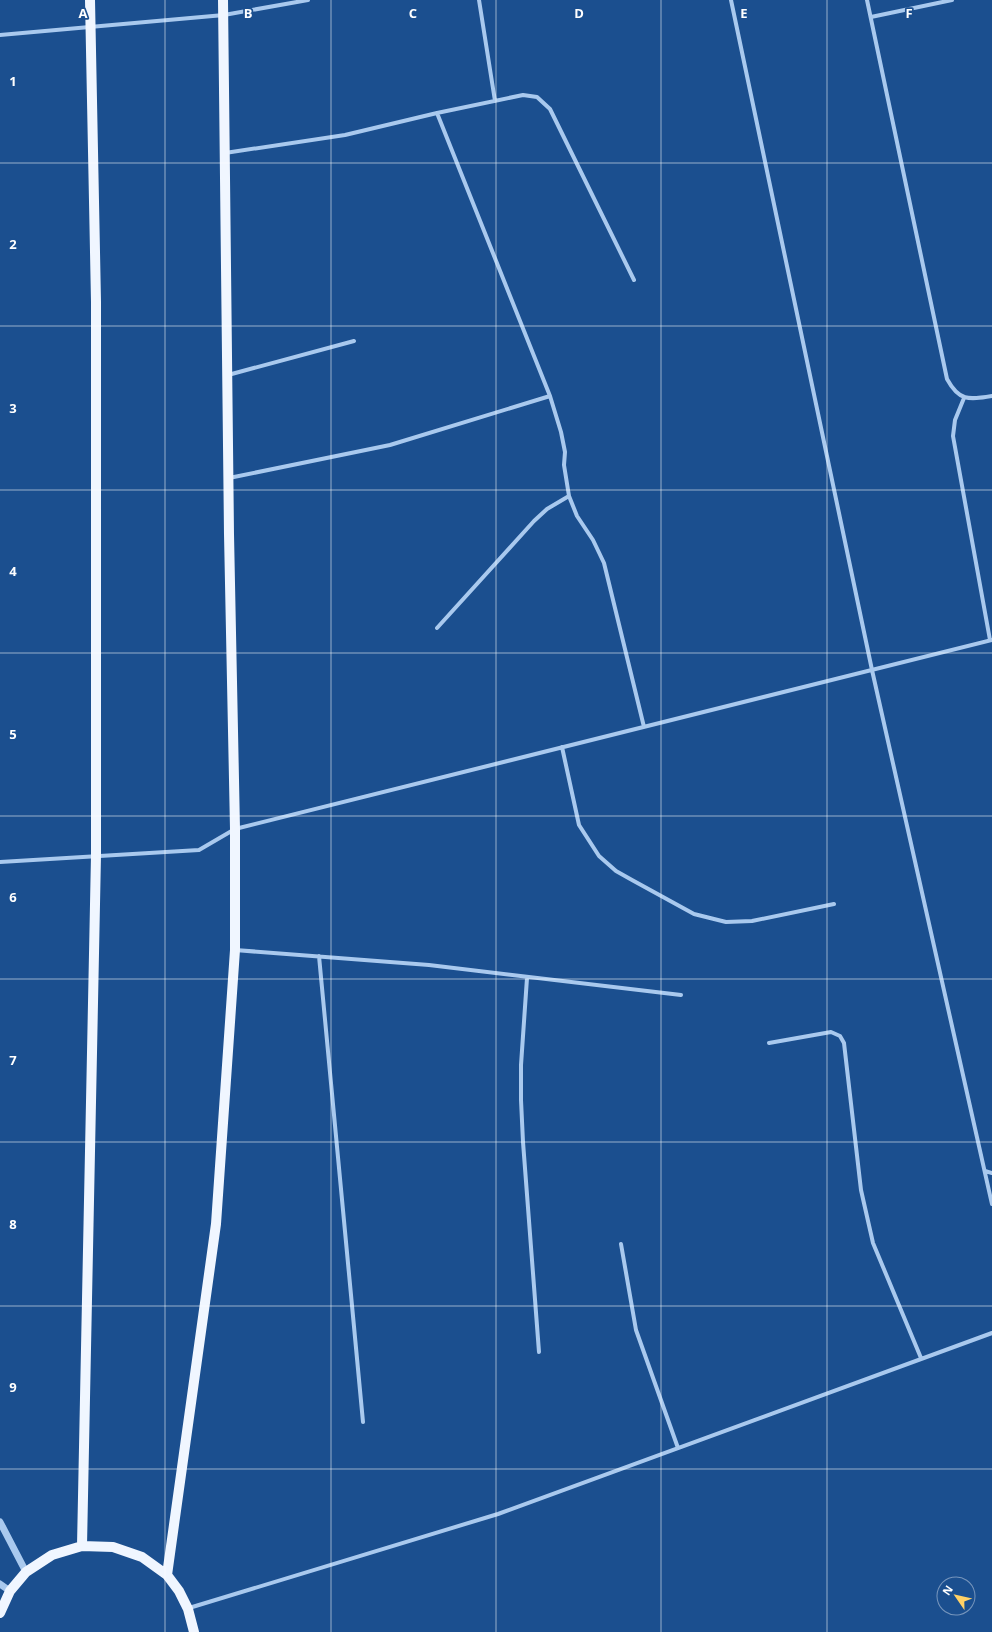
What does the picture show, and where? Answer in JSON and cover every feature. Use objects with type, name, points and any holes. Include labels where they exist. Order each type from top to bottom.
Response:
[{"type":"main road","points":[[82,1546],[96,855],[96,302],[90,0]]},
{"type":"main road","points":[[166,1576],[216,1224],[234,950],[236,828],[227,375],[223,0]]},
{"type":"main road","points":[[0,1613],[10,1591],[26,1572],[52,1555],[82,1546],[113,1547],[142,1557],[166,1576],[179,1591],[188,1608],[194,1632]]},
{"type":"street","points":[[0,35],[224,15],[308,0]]},
{"type":"street","points":[[479,0],[495,101]]},
{"type":"street","points":[[731,0],[872,670],[992,1204]]},
{"type":"street","points":[[867,0],[947,379],[954,392],[964,398],[992,396]]},
{"type":"street","points":[[871,17],[952,0]]},
{"type":"street","points":[[225,153],[345,135],[437,113],[523,95],[537,97],[550,109],[634,280]]},
{"type":"street","points":[[437,113],[550,396],[562,432],[565,452],[564,465],[569,496],[577,516],[593,540],[604,563],[644,727]]},
{"type":"street","points":[[227,375],[354,341]]},
{"type":"street","points":[[229,478],[390,445],[550,396]]},
{"type":"street","points":[[0,862],[96,855],[199,850],[236,828],[991,640],[953,436],[955,420],[964,398]]},
{"type":"street","points":[[437,628],[534,521],[547,509],[569,496]]},
{"type":"street","points":[[562,747],[579,825],[599,856],[616,871],[694,914],[726,922],[752,921],[834,904]]},
{"type":"street","points":[[234,950],[428,966],[681,995]]},
{"type":"street","points":[[319,956],[363,1422]]},
{"type":"street","points":[[527,978],[521,1065],[521,1107],[539,1352]]},
{"type":"street","points":[[769,1043],[830,1032],[840,1036],[844,1043],[861,1190],[867,1221],[873,1243],[921,1358]]},
{"type":"street","points":[[984,1171],[992,1173]]},
{"type":"street","points":[[621,1244],[636,1330],[678,1448]]},
{"type":"street","points":[[188,1608],[498,1514],[992,1332]]},
{"type":"street","points":[[0,1522],[26,1572]]},
{"type":"street","points":[[0,1584],[10,1591]]}]
